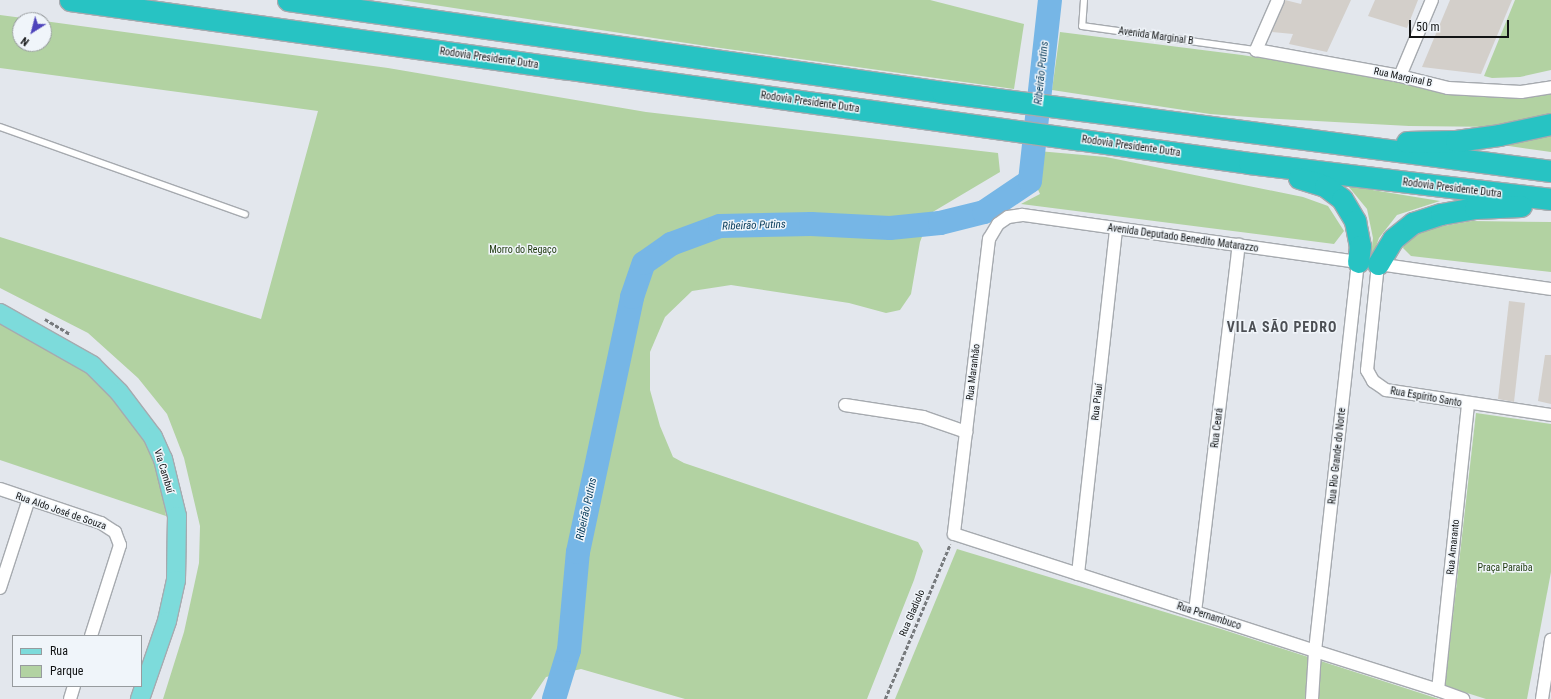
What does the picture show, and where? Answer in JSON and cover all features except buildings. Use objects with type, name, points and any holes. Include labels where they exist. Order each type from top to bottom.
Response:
[{"type":"highway","name":"Rodovia Presidente Dutra","points":[[70,0],[1249,163],[1551,199]]},
{"type":"highway","points":[[288,0],[991,98],[1551,171]]},
{"type":"highway","points":[[1339,144],[1456,141],[1499,135],[1551,124]]},
{"type":"highway","points":[[1249,163],[1325,186],[1342,199],[1355,221],[1360,246],[1368,263],[1392,239],[1413,223],[1441,214],[1475,208],[1551,204]]},
{"type":"main road","name":"Via Cambuí","points":[[0,313],[92,365],[119,392],[153,437],[163,459],[177,516],[176,580],[167,621],[140,699]]},
{"type":"street","points":[[1256,50],[1278,0]]},
{"type":"street","points":[[1400,76],[1432,0]]},
{"type":"street","name":"Rua Marginal B","points":[[1256,50],[1400,76],[1448,88],[1479,91],[1521,92],[1551,87]]},
{"type":"street","name":"Avenida Deputado Benedito Matarazzo","points":[[1008,217],[1022,215],[1551,289]]},
{"type":"street","name":"Rua Maranhão","points":[[954,534],[989,239],[998,224],[1008,217]]},
{"type":"street","name":"Rua Piauí","points":[[1078,574],[1116,229]]},
{"type":"street","name":"Rua Ceará","points":[[1195,612],[1239,245]]},
{"type":"street","name":"Rua Espírito Santo","points":[[1368,263],[1367,370],[1373,381],[1386,390],[1468,404],[1551,415]]},
{"type":"street","name":"Rua Rio Grande do Norte","points":[[1312,699],[1315,651],[1368,263]]},
{"type":"street","name":"Rua Amaranto","points":[[1438,690],[1468,404]]},
{"type":"street","points":[[844,405],[923,417],[966,432]]},
{"type":"street","name":"Rua Aldo José de Souza","points":[[0,490],[110,526],[119,537],[120,545],[91,635]]},
{"type":"street","points":[[0,588],[29,499]]},
{"type":"street","name":"Rua Pernambuco","points":[[954,534],[1463,699]]},
{"type":"street","points":[[1542,699],[1549,667],[1551,640]]},
{"type":"street","points":[[70,699],[74,687]]},
{"type":"lane","name":"Avenida Marginal B","points":[[1084,0],[1082,26],[1256,50]]},
{"type":"lane","points":[[0,127],[245,214]]},
{"type":"path","points":[[38,316],[74,336]]},
{"type":"path","name":"Rua Gladiolo","points":[[885,699],[954,534]]},
{"type":"green space","points":[[401,0],[930,0],[1024,24],[1014,89],[713,47]]},
{"type":"green space","points":[[1515,0],[1551,0],[1551,70],[1520,77],[1492,78],[1484,76]]},
{"type":"green space","name":"Morro do Regaço","points":[[0,15],[12,17],[12,52],[52,52],[52,22],[388,68],[646,112],[998,153],[1000,172],[931,213],[920,242],[911,294],[900,310],[886,313],[849,303],[731,285],[692,291],[665,317],[650,352],[650,390],[660,426],[673,457],[684,463],[918,542],[923,551],[914,580],[867,699],[685,699],[581,669],[546,677],[531,699],[163,699],[184,632],[199,563],[200,526],[184,458],[167,414],[138,378],[88,333],[0,288],[0,237],[261,319],[318,111],[0,68]]},
{"type":"green space","points":[[1060,32],[1242,55],[1400,80],[1445,93],[1513,98],[1551,92],[1551,117],[1501,127],[1409,126],[1210,114],[1052,90]]},
{"type":"green space","points":[[1551,136],[1551,152],[1502,145]]},
{"type":"green space","points":[[1038,151],[1106,157],[1303,197],[1328,206],[1344,231],[1334,244],[1021,204],[1040,194],[1035,183]]},
{"type":"green space","points":[[1348,186],[1440,201],[1397,215],[1379,238],[1370,264],[1373,238],[1367,209]]},
{"type":"green space","points":[[1472,221],[1551,222],[1551,272],[1411,256],[1403,248],[1408,237],[1426,229]]},
{"type":"green space","points":[[0,317],[87,368],[117,399],[146,440],[160,476],[166,516],[0,460]]},
{"type":"green space","name":"Praça Paraíba","points":[[1476,413],[1551,424],[1551,572],[1527,699],[1486,699],[1445,686]]},
{"type":"green space","points":[[957,549],[1221,629],[1439,699],[895,699]]},
{"type":"waterway","name":"Ribeirão Putins","points":[[554,699],[569,650],[578,552],[632,297],[644,263],[671,244],[720,226],[811,224],[890,228],[940,223],[984,212],[1030,181],[1050,0]]},
{"type":"district","name":"VILA SÃO PEDRO","points":[[1282,327]]}]
